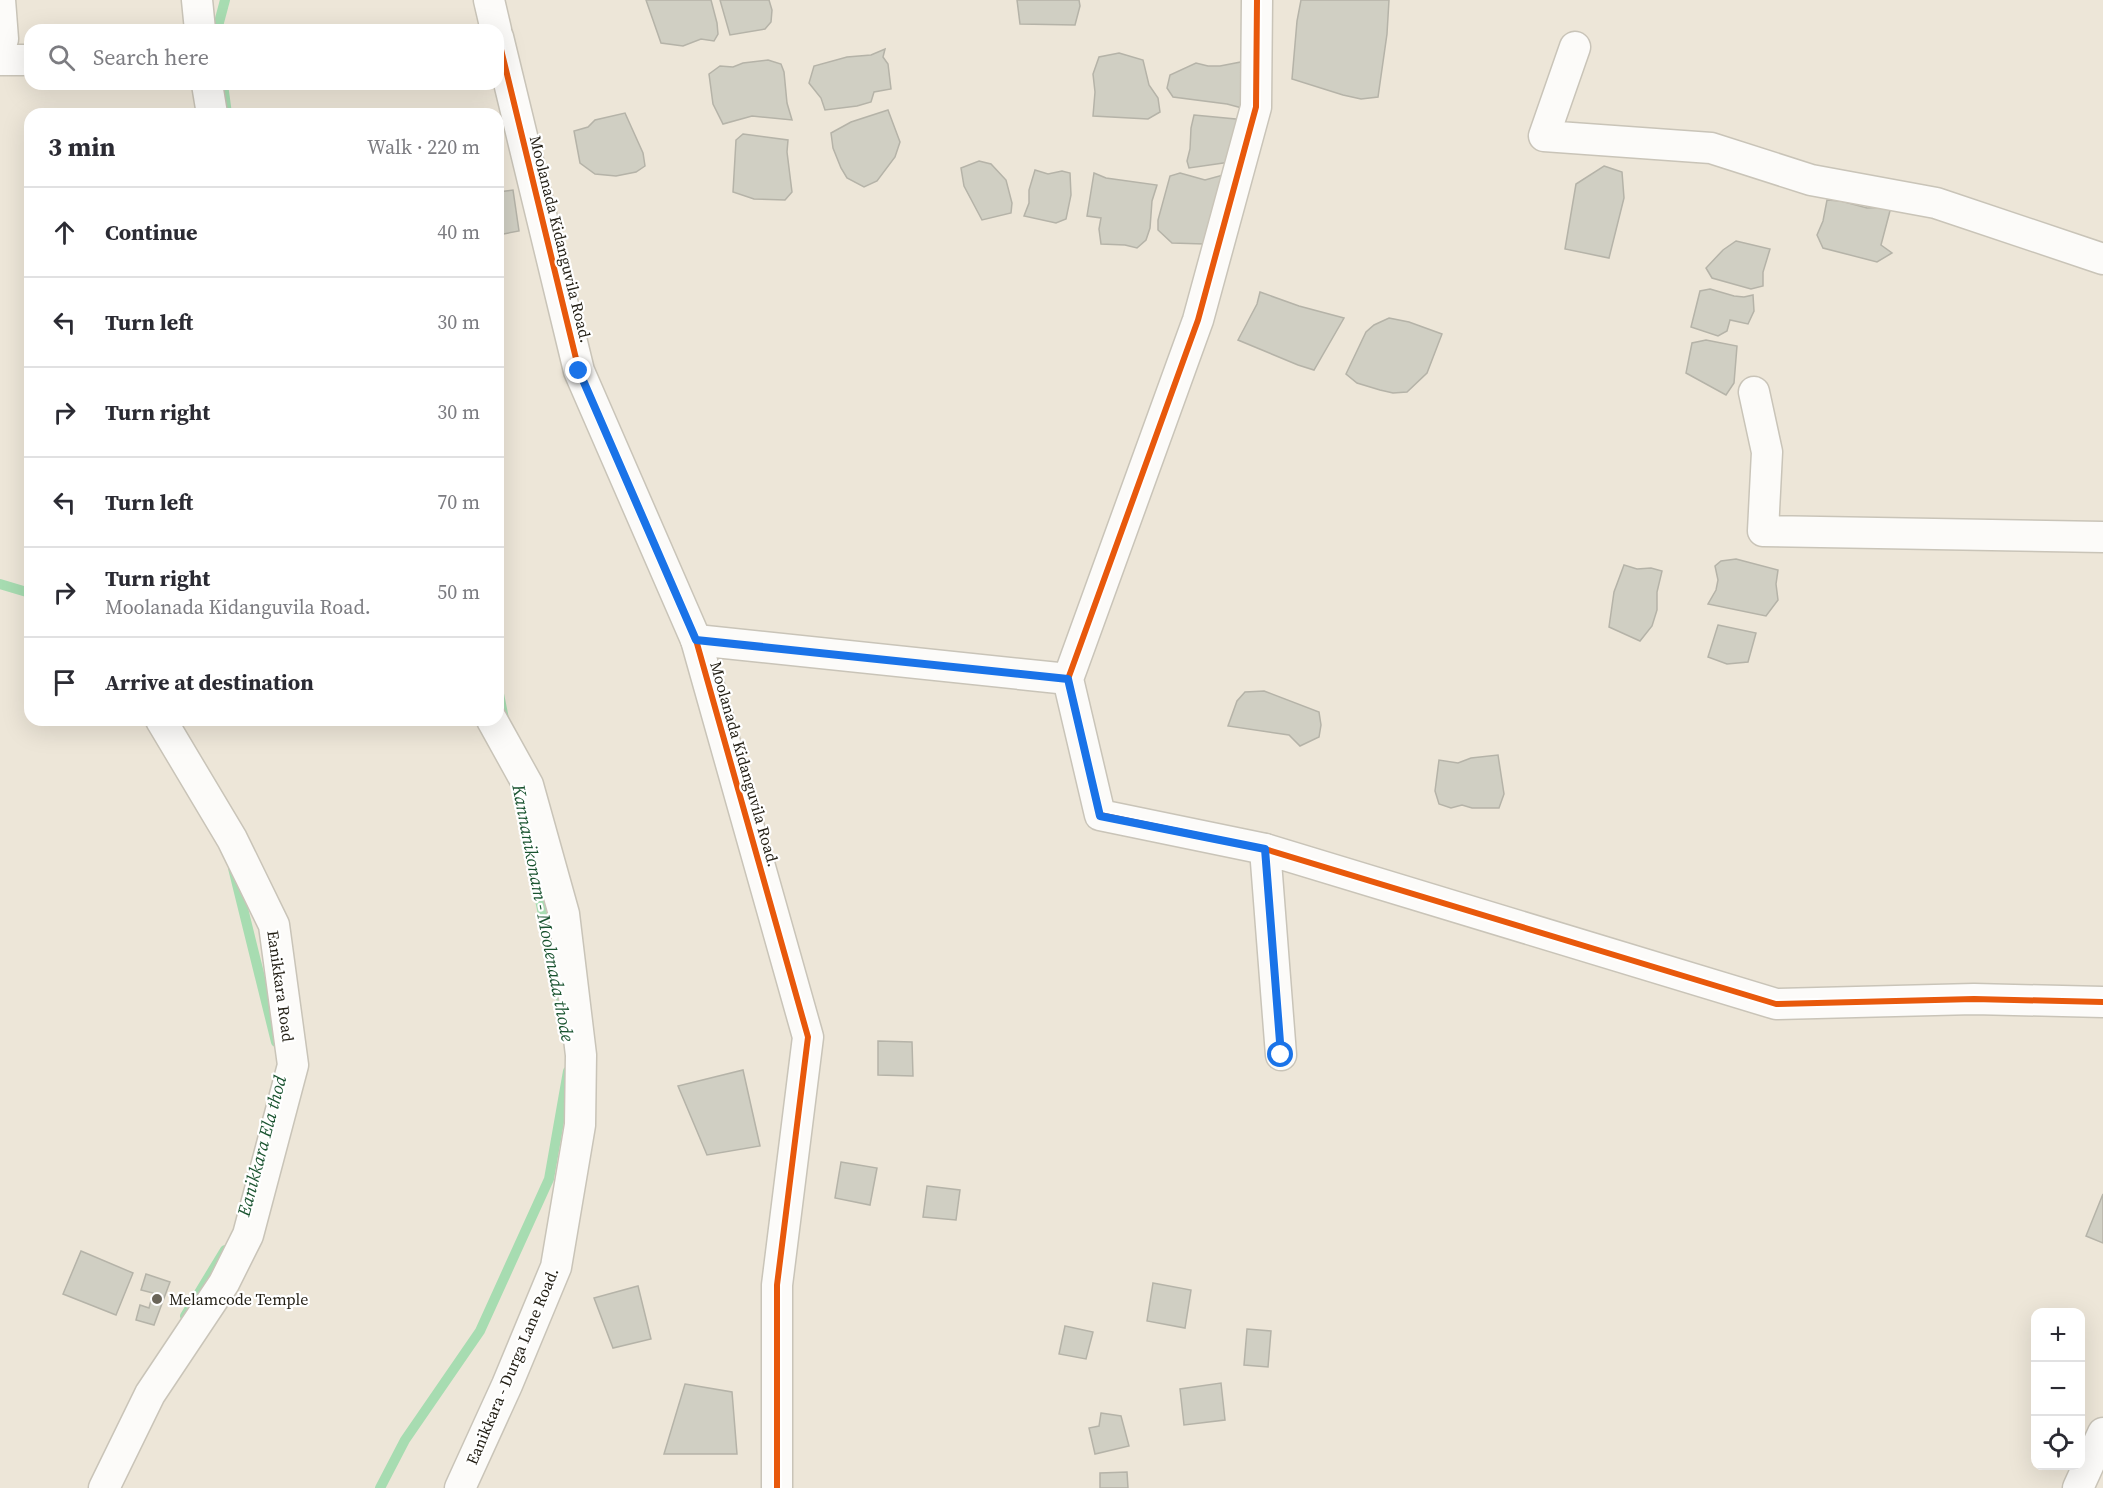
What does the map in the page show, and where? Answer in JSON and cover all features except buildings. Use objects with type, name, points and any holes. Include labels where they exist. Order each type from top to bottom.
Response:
[{"type":"street","points":[[0,0],[3,39],[0,46]]},
{"type":"street","points":[[197,0],[199,24]]},
{"type":"street","points":[[489,0],[495,24]]},
{"type":"street","points":[[1257,0],[1256,107],[1198,320],[1068,679],[1100,816],[1265,849],[1776,1004],[1974,999],[2103,1002]]},
{"type":"street","points":[[1575,47],[1544,136],[1711,148],[1811,180],[1936,203],[2103,259]]},
{"type":"street","points":[[0,60],[24,60]]},
{"type":"street","name":"Moolanada Kidanguvila Road.","points":[[504,62],[579,371],[696,640],[808,1037],[777,1285],[777,1488]]},
{"type":"street","points":[[208,90],[211,108]]},
{"type":"street","points":[[1754,392],[1767,452],[1763,531],[2103,537]]},
{"type":"street","points":[[696,640],[1068,679]]},
{"type":"street","name":"Eanikkara Road","points":[[105,1488],[150,1394],[224,1283],[248,1235],[293,1065],[274,925],[232,839],[165,726]]},
{"type":"street","name":"Eanikkara - Durga Lane Road.","points":[[460,1488],[507,1385],[556,1267],[580,1125],[581,1055],[564,914],[528,785],[495,726]]},
{"type":"street","points":[[1265,849],[1281,1055]]},
{"type":"street","points":[[2078,1488],[2103,1433]]},
{"type":"waterway","name":"Kannanikonam - Moolenada thode","points":[[219,24],[225,0]]},
{"type":"waterway","name":"Kannanikonam - Moolenada thode","points":[[224,90],[226,108]]},
{"type":"waterway","name":"Eanikkara Ela thod","points":[[0,584],[24,591]]},
{"type":"waterway","name":"Kannanikonam - Moolenada thode","points":[[504,719],[505,724]]},
{"type":"waterway","name":"Kannanikonam - Moolenada thode","points":[[525,827],[560,997]]},
{"type":"waterway","name":"Eanikkara Ela thod","points":[[233,868],[276,1042]]},
{"type":"waterway","name":"Kannanikonam - Moolenada thode","points":[[380,1488],[405,1440],[480,1331],[549,1179],[568,1071]]},
{"type":"waterway","name":"Eanikkara Ela thod","points":[[185,1316],[225,1250]]},
{"type":"cycle path","points":[[1257,0],[1256,107],[1198,320],[1068,679],[1100,815],[1265,849]]},
{"type":"cycle path","points":[[504,62],[579,371],[696,640],[808,1037],[777,1285],[777,1488]]},
{"type":"cycle path","points":[[1281,1055],[1265,849],[1776,1004],[1974,999],[2103,1002]]},
{"type":"place","name":"Melamcode Temple","points":[[157,1299]]},
{"type":"route","points":[[579,371],[696,640],[1068,679],[1100,816],[1265,849],[1281,1055]]}]
